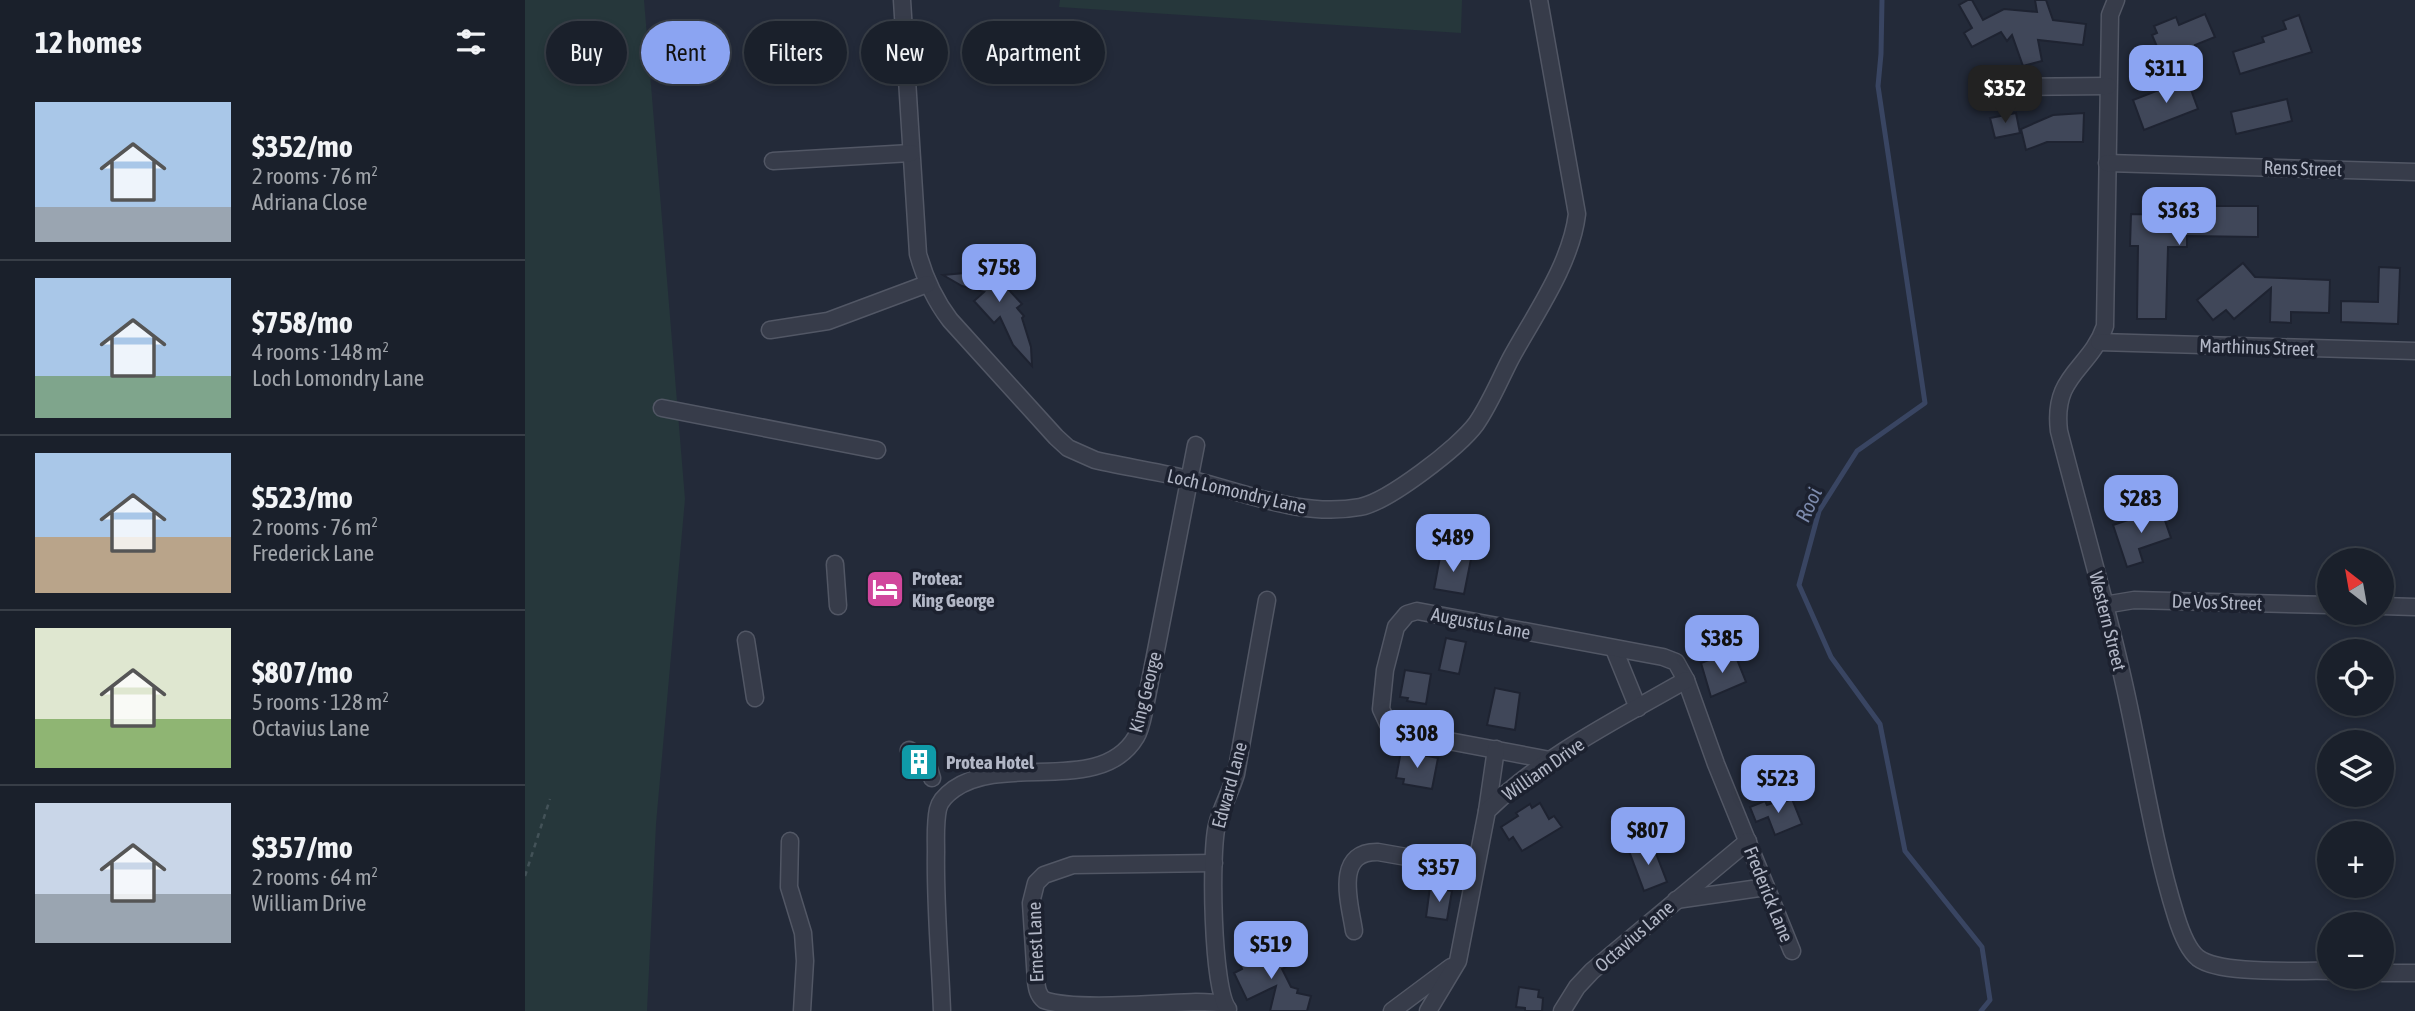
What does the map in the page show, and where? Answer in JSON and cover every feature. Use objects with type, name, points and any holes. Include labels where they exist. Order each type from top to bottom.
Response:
[{"type":"street","name":"Loch Lomondry Lane","points":[[902,0],[918,254],[927,284],[950,320],[1055,437],[1068,448],[1095,460],[1189,479],[1303,507],[1333,509],[1363,506],[1395,490],[1444,456],[1476,424],[1570,250],[1577,214],[1539,0]]},
{"type":"street","name":"Western Street","points":[[2116,0],[2110,15],[2105,326],[2099,342],[2071,374],[2061,394],[2057,411],[2059,431],[2104,605],[2176,917],[2186,941],[2197,957],[2210,963],[2245,969],[2317,971]]},
{"type":"street","points":[[2021,87],[2108,86]]},
{"type":"street","points":[[773,161],[911,153]]},
{"type":"street","name":"Rens Street","points":[[2108,163],[2415,172]]},
{"type":"street","points":[[770,330],[828,321],[927,284]]},
{"type":"street","name":"Marthinus Street","points":[[2099,342],[2415,351]]},
{"type":"street","points":[[663,408],[877,450]]},
{"type":"street","name":"King George","points":[[942,1011],[935,873],[938,809],[947,794],[977,777],[993,773],[1071,771],[1094,766],[1115,758],[1133,741],[1145,707],[1196,444]]},
{"type":"street","points":[[835,564],[838,606]]},
{"type":"street","name":"Edward Lane","points":[[1227,1007],[1217,960],[1213,863],[1217,823],[1237,774],[1267,600]]},
{"type":"street","name":"De Vos Street","points":[[2104,605],[2134,600],[2317,605]]},
{"type":"street","points":[[2394,606],[2415,607]]},
{"type":"street","name":"Augustus Lane","points":[[1550,760],[1406,733],[1388,724],[1381,709],[1385,670],[1396,627],[1407,614],[1417,611],[1672,660],[1676,662],[1686,681]]},
{"type":"street","points":[[746,640],[755,698]]},
{"type":"street","points":[[1614,649],[1638,708]]},
{"type":"street","name":"William Drive","points":[[1428,1011],[1458,961],[1487,811],[1550,760],[1686,681]]},
{"type":"street","name":"Frederick Lane","points":[[1686,681],[1716,764],[1792,951]]},
{"type":"street","points":[[1487,811],[1496,749]]},
{"type":"street","points":[[909,750],[926,759],[932,778]]},
{"type":"street","points":[[790,841],[789,887],[803,933],[805,961],[802,1011]]},
{"type":"street","name":"Octavius Lane","points":[[1562,1011],[1577,987],[1592,971],[1748,841]]},
{"type":"street","points":[[1355,931],[1347,880],[1352,862],[1363,854],[1378,852],[1475,869]]},
{"type":"street","name":"Ernest Lane","points":[[1213,863],[1073,865],[1044,875],[1036,883],[1031,903],[1035,981],[1037,992],[1042,999],[1063,1008],[1084,1010],[1197,1002],[1227,1007]]},
{"type":"street","points":[[1675,900],[1766,887]]},
{"type":"street","points":[[1392,1011],[1458,961]]},
{"type":"street","points":[[2394,972],[2415,973]]},
{"type":"path","points":[[525,876],[550,799]]},
{"type":"shaded area","points":[[525,0],[644,0],[646,21],[641,21],[641,84],[651,84],[685,499],[656,824],[647,1011],[525,1011]]},
{"type":"shaded area","points":[[1060,0],[1462,0],[1461,33],[1059,7]]},
{"type":"building","points":[[1972,0],[1983,20],[2004,9],[2037,12],[2035,0],[2046,0],[2053,20],[2086,24],[2083,45],[2038,40],[2042,61],[2023,66],[2012,35],[2007,41],[2001,32],[1972,47],[1964,33],[1972,28],[1959,5]]},
{"type":"building","points":[[2205,14],[2215,37],[2195,45],[2198,52],[2176,61],[2172,52],[2161,56],[2152,35],[2157,33],[2154,26],[2176,17],[2179,25]]},
{"type":"building","points":[[2299,15],[2312,52],[2240,74],[2233,52],[2264,42],[2262,37],[2286,29],[2283,21]]},
{"type":"building","points":[[2187,79],[2198,109],[2144,130],[2133,100]]},
{"type":"building","points":[[2287,99],[2292,121],[2236,134],[2231,112]]},
{"type":"building","points":[[2016,113],[2020,133],[1995,138],[1990,118]]},
{"type":"building","points":[[2084,113],[2083,142],[2047,142],[2026,150],[2021,129],[2053,115]]},
{"type":"building","points":[[2206,206],[2258,206],[2258,237],[2187,236],[2187,247],[2168,247],[2166,319],[2137,319],[2138,246],[2130,246],[2131,214],[2205,216]]},
{"type":"building","points":[[2243,263],[2255,277],[2330,280],[2329,313],[2291,312],[2291,323],[2270,322],[2271,288],[2234,319],[2226,310],[2213,320],[2197,300]]},
{"type":"building","points":[[2379,267],[2400,268],[2398,324],[2341,322],[2341,301],[2378,302]]},
{"type":"building","points":[[1000,270],[1015,270],[1018,282],[1008,289],[1022,304],[1017,308],[1024,316],[1022,318],[1031,347],[1032,366],[1013,345],[1000,317],[994,323],[974,301],[984,292],[962,286],[943,275],[976,272],[981,277]]},
{"type":"building","points":[[2161,509],[2171,538],[2139,549],[2143,562],[2127,567],[2113,525]]},
{"type":"building","points":[[1450,555],[1471,559],[1464,594],[1434,589],[1440,557],[1450,559]]},
{"type":"building","points":[[1446,638],[1466,642],[1459,674],[1439,670]]},
{"type":"building","points":[[1722,655],[1724,661],[1736,657],[1746,682],[1711,697],[1701,663]]},
{"type":"building","points":[[1405,670],[1431,674],[1426,704],[1400,697]]},
{"type":"building","points":[[1495,688],[1520,693],[1515,730],[1487,725]]},
{"type":"building","points":[[1401,751],[1438,758],[1432,789],[1403,784],[1404,779],[1396,778]]},
{"type":"building","points":[[1783,799],[1784,802],[1792,799],[1802,824],[1775,835],[1768,817],[1756,822],[1750,807],[1765,801],[1767,805]]},
{"type":"building","points":[[1540,803],[1549,819],[1554,816],[1562,827],[1522,851],[1513,837],[1509,840],[1501,827],[1530,804],[1532,808]]},
{"type":"building","points":[[1652,843],[1667,882],[1644,891],[1629,851]]},
{"type":"building","points":[[1430,887],[1452,891],[1447,920],[1426,917]]},
{"type":"building","points":[[1282,944],[1290,965],[1282,969],[1291,987],[1298,989],[1297,993],[1311,996],[1307,1011],[1270,1011],[1276,986],[1247,1000],[1234,973],[1242,969],[1240,964]]},
{"type":"building","points":[[1519,987],[1539,990],[1538,997],[1543,998],[1542,1011],[1525,1011],[1525,1008],[1516,1007]]},
{"type":"waterway","name":"Rooi","points":[[1882,0],[1878,86],[1925,403],[1857,451],[1819,511],[1799,585],[1831,657],[1880,724],[1905,851],[1982,947],[1990,1000],[1981,1011]]},
{"type":"place","name":"Protea: King George","points":[[885,589]]},
{"type":"place","name":"Protea Hotel","points":[[919,762]]}]
